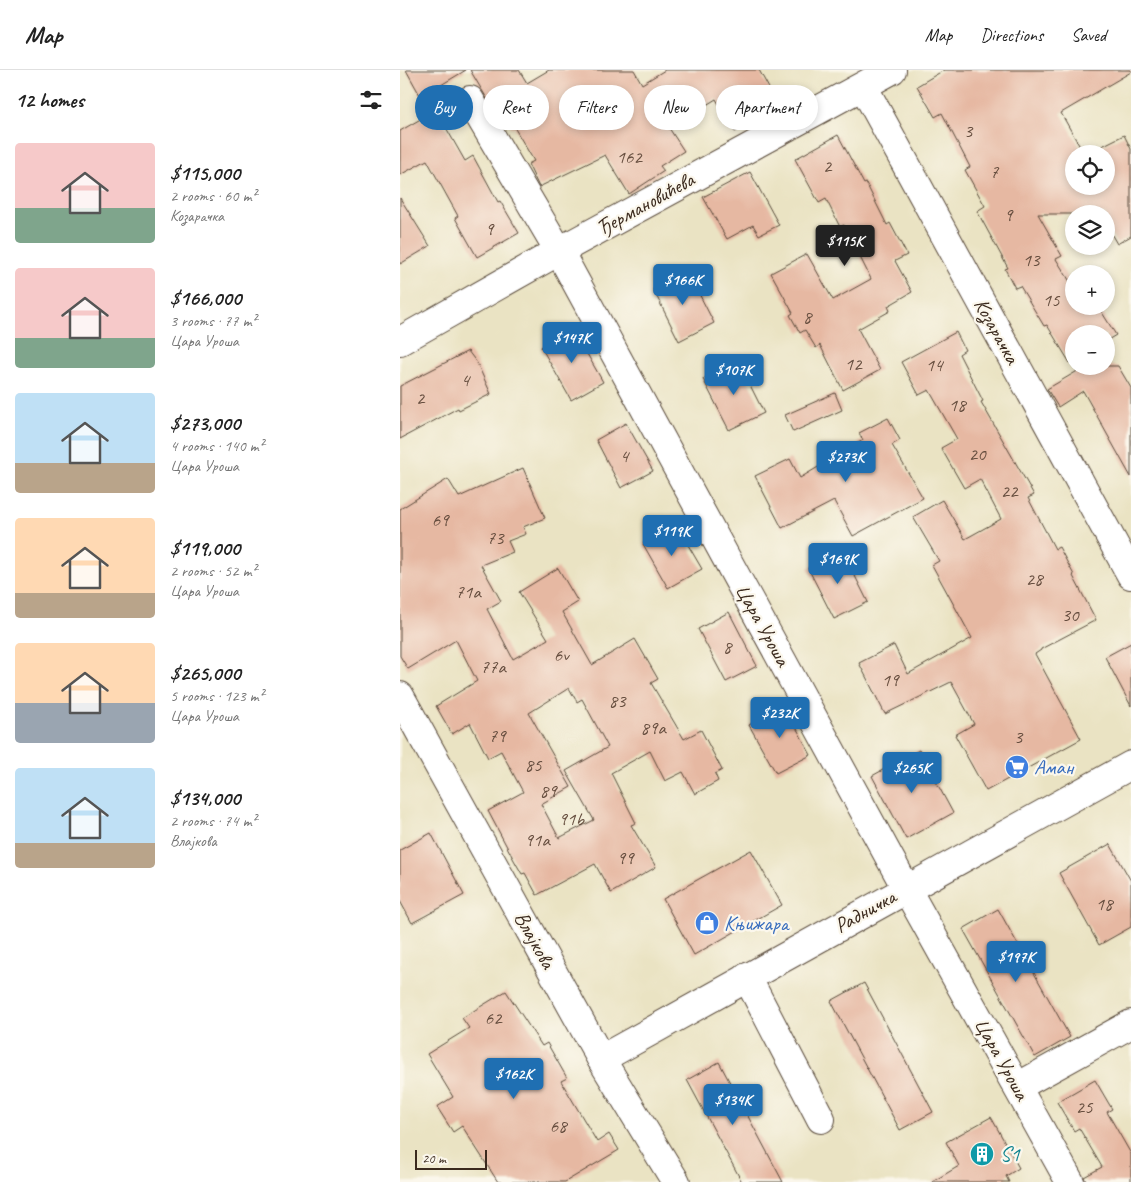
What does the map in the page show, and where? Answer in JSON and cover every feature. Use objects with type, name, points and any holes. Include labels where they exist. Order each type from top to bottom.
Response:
[{"type":"street","name":"Ђермановићева","points":[[400,341],[892,70]]},
{"type":"street","name":"Козарачка","points":[[863,86],[1131,575]]},
{"type":"street","name":"Цара Уроша","points":[[473,105],[559,252],[906,888],[1070,1182]]},
{"type":"street","name":"Влајкова","points":[[400,696],[600,1058],[676,1182]]},
{"type":"street","name":"Радничка","points":[[600,1058],[1131,765]]},
{"type":"street","points":[[747,977],[820,1119]]},
{"type":"street","points":[[1017,1086],[1131,1024]]},
{"type":"building","points":[[406,70],[466,70],[441,85],[415,86]]},
{"type":"building","points":[[470,70],[519,70],[527,83],[549,70],[634,70],[642,84],[665,70],[759,70],[767,85],[716,85],[716,99],[706,105],[706,85],[644,85],[644,130],[670,130],[684,151],[660,166],[664,171],[629,194],[605,155],[539,187],[528,164],[534,161],[516,130],[549,130],[549,85],[483,85],[483,92]]},
{"type":"building","points":[[944,70],[1131,70],[1131,72],[1061,113],[1079,145],[1065,145],[1065,195],[1115,195],[1115,145],[1104,145],[1124,135],[1131,149],[1131,236],[1117,244],[1115,241],[1115,205],[1065,205],[1065,214],[1038,214],[1062,256],[1056,259],[1065,274],[1065,315],[1104,315],[1110,325],[1065,325],[1065,355],[1047,325],[1044,326],[1020,286],[1015,288],[1005,269],[1008,268],[977,211],[985,206],[965,170],[970,167],[942,113],[935,117],[917,86]]},
{"type":"building","points":[[415,122],[415,130],[447,130],[465,161],[473,156],[498,202],[500,201],[519,233],[477,257],[455,218],[458,216],[427,160],[400,175],[400,131]]},
{"type":"building","points":[[838,135],[864,184],[866,183],[887,225],[890,223],[907,255],[895,261],[912,292],[888,306],[890,311],[858,329],[880,370],[843,390],[820,345],[816,348],[805,330],[800,333],[790,315],[793,313],[771,273],[807,254],[833,300],[871,279],[844,225],[840,227],[826,199],[819,203],[795,159]]},
{"type":"building","points":[[750,172],[779,225],[759,235],[753,225],[727,239],[703,197]]},
{"type":"building","points":[[400,198],[430,246],[400,264]]},
{"type":"building","points":[[688,272],[714,323],[679,341],[653,289]]},
{"type":"building","points":[[573,329],[603,382],[571,400],[541,347]]},
{"type":"building","points":[[956,332],[965,350],[959,354],[983,401],[981,402],[1034,495],[1028,498],[1055,549],[1059,547],[1096,620],[1035,654],[1081,739],[986,791],[955,735],[974,724],[951,682],[885,714],[859,663],[894,645],[908,674],[972,638],[932,565],[939,561],[913,517],[942,500],[965,539],[1001,519],[980,479],[964,488],[941,448],[957,439],[929,390],[919,395],[901,362]]},
{"type":"building","points":[[468,351],[477,363],[491,394],[459,410],[458,408],[400,439],[400,386]]},
{"type":"building","points":[[738,361],[764,413],[729,430],[703,379]]},
{"type":"building","points":[[1115,366],[1118,366],[1131,388],[1131,477],[1083,391],[1058,407],[1047,389],[1071,375],[1115,375]]},
{"type":"building","points":[[835,393],[842,410],[793,432],[785,415]]},
{"type":"building","points":[[888,418],[900,440],[892,445],[923,498],[853,536],[834,501],[782,528],[755,476],[790,459],[800,478],[863,440],[859,433]]},
{"type":"building","points":[[626,423],[653,471],[621,488],[596,440]]},
{"type":"building","points":[[523,468],[545,518],[523,527],[526,534],[508,541],[513,552],[481,565],[501,601],[487,609],[513,659],[548,639],[519,592],[558,568],[578,602],[562,612],[592,665],[635,639],[658,679],[651,683],[684,739],[701,730],[722,770],[715,774],[718,781],[695,794],[683,772],[665,781],[650,751],[611,773],[636,823],[631,825],[656,867],[611,893],[595,864],[537,895],[525,873],[522,874],[488,811],[523,792],[501,751],[488,758],[470,723],[452,734],[436,706],[477,681],[456,640],[408,669],[400,656],[400,509],[448,479],[459,497]],"holes":[[[569,688],[577,702],[582,699],[608,747],[566,771],[594,820],[559,838],[541,804],[571,787],[529,713]]]},
{"type":"building","points":[[677,526],[702,569],[668,588],[643,544]]},
{"type":"building","points":[[842,550],[868,602],[834,619],[808,568]]},
{"type":"building","points":[[729,612],[757,666],[726,682],[698,629]]},
{"type":"building","points":[[1131,643],[1131,706],[1105,657]]},
{"type":"building","points":[[784,705],[811,755],[776,773],[749,725]]},
{"type":"building","points":[[919,750],[953,813],[906,839],[872,776]]},
{"type":"building","points":[[431,833],[464,895],[412,923],[400,901],[400,850]]},
{"type":"building","points":[[1110,844],[1131,881],[1131,927],[1099,945],[1059,873]]},
{"type":"building","points":[[751,850],[782,905],[694,955],[663,899]]},
{"type":"building","points":[[998,909],[1070,1037],[1035,1057],[963,929]]},
{"type":"building","points":[[864,983],[933,1112],[900,1130],[831,1001]]},
{"type":"building","points":[[506,991],[542,1046],[547,1043],[567,1078],[561,1081],[597,1142],[609,1134],[619,1150],[565,1182],[498,1182],[462,1126],[453,1132],[437,1107],[453,1097],[427,1054],[469,1028],[462,1018]]},
{"type":"building","points":[[719,1062],[783,1182],[742,1182],[687,1080]]},
{"type":"building","points":[[1095,1080],[1112,1109],[1107,1112],[1131,1154],[1131,1182],[1086,1182],[1084,1177],[1102,1167],[1079,1128],[1074,1131],[1057,1102]]},
{"type":"building","name":"S1","points":[[991,1117],[1019,1168],[1006,1176],[1009,1182],[932,1182],[959,1166],[946,1142]]},
{"type":"place","name":"Аман","points":[[1017,767]]},
{"type":"place","name":"Књижара","points":[[707,923]]},
{"type":"place","name":"S1","points":[[982,1154]]}]
